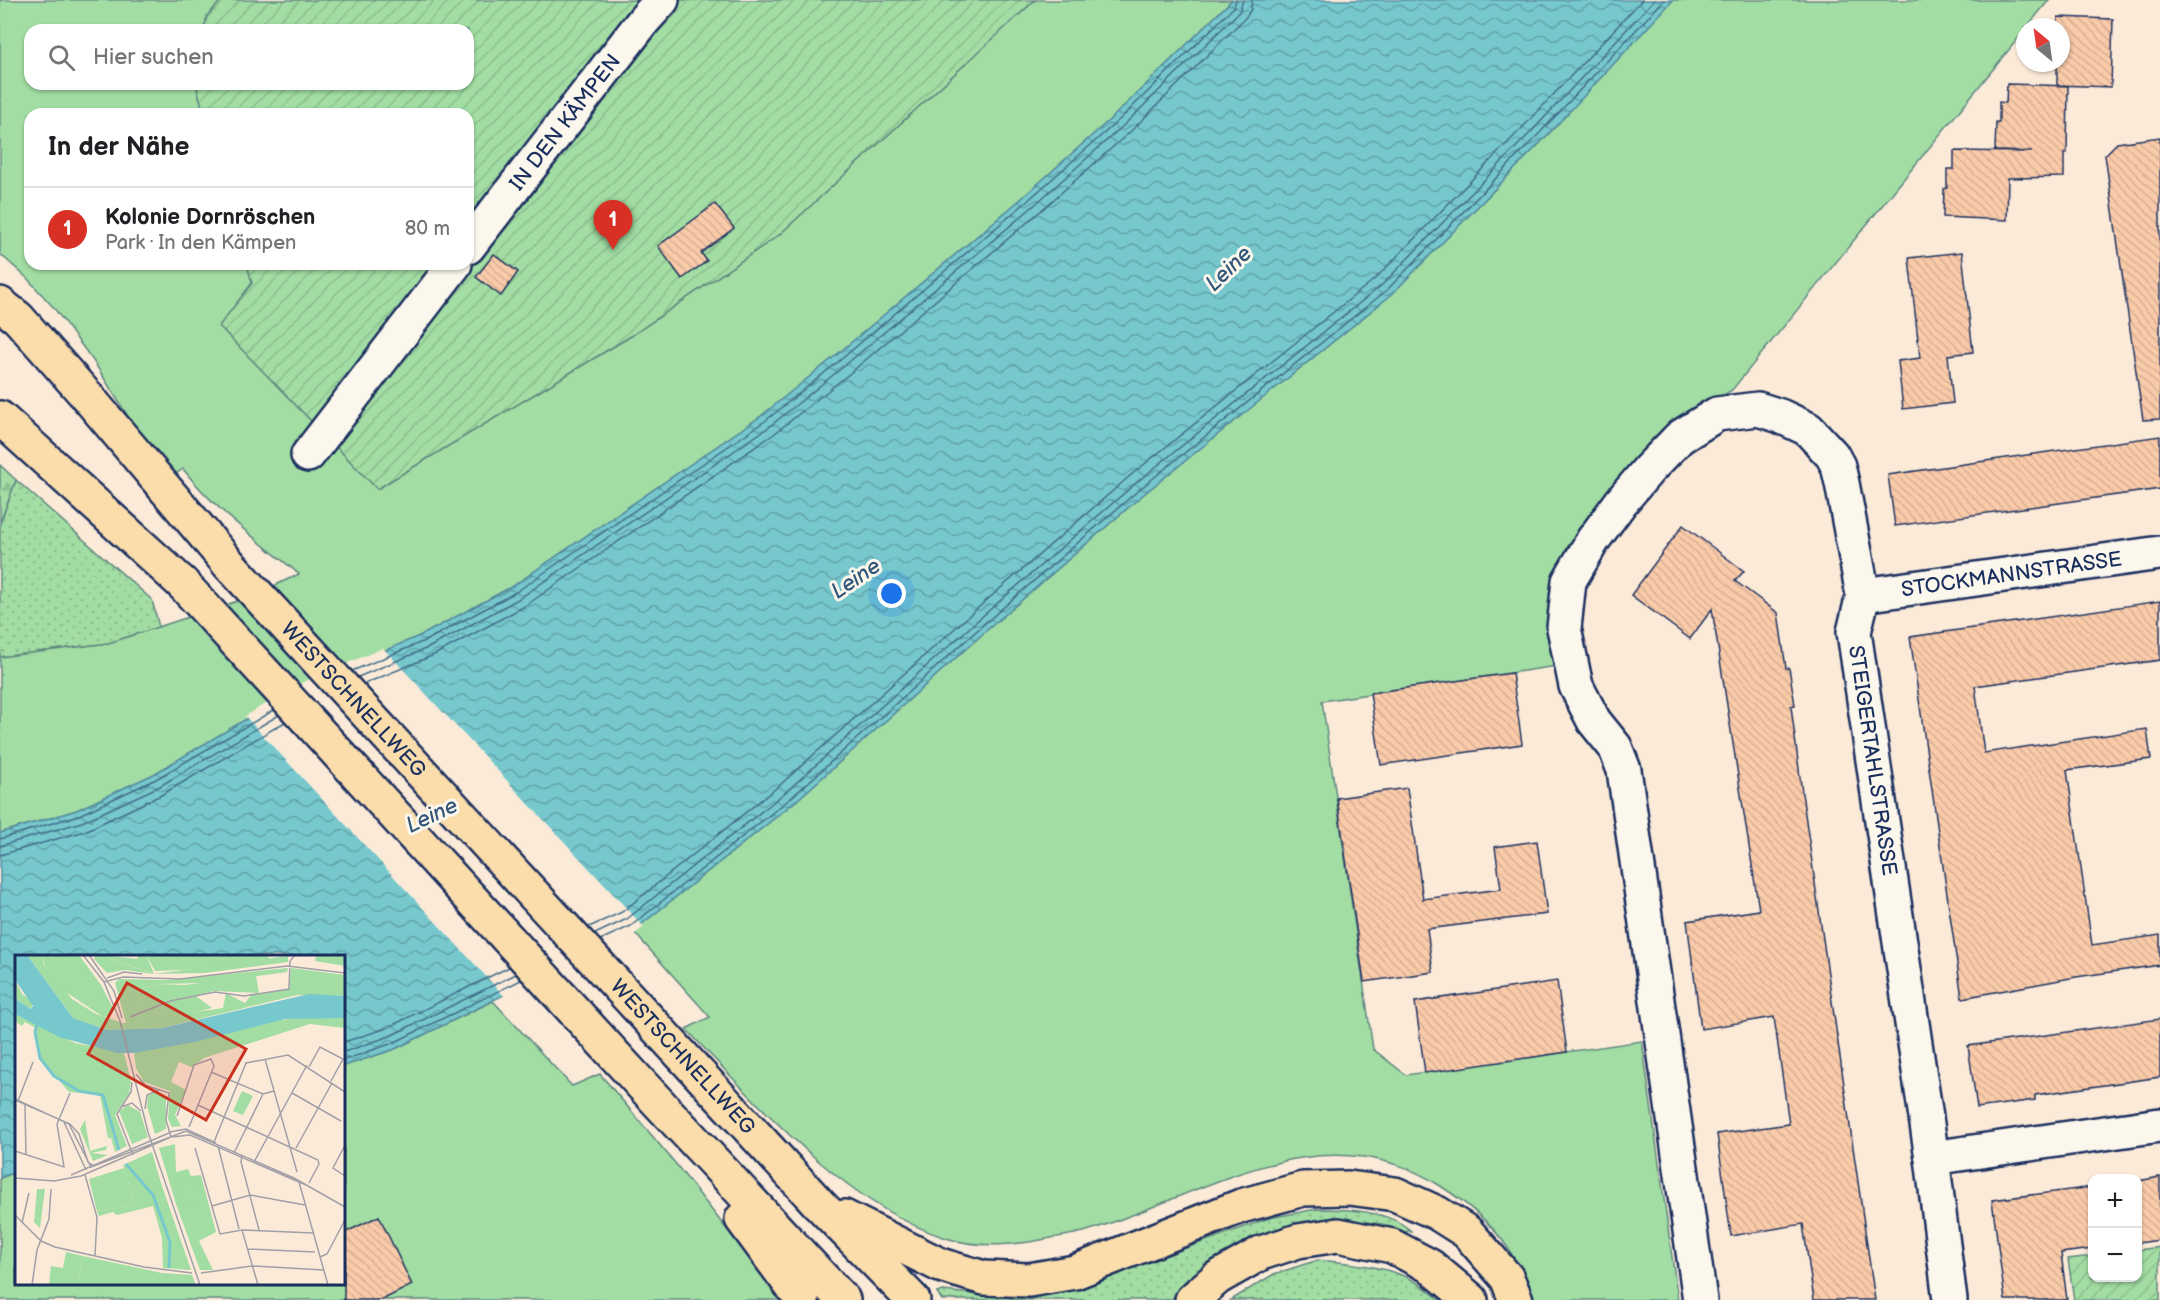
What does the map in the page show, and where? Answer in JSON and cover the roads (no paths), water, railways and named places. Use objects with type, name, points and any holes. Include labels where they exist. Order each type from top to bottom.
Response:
[{"type":"main road","name":"WESTSCHNELLWEG","points":[[0,304],[18,318],[230,564],[819,1203],[913,1300]]},
{"type":"main road","points":[[0,418],[182,583],[634,1076],[843,1300]]},
{"type":"main road","points":[[634,1076],[802,1300]]},
{"type":"main road","points":[[819,1203],[940,1265],[984,1278],[1029,1280],[1075,1272],[1241,1206],[1303,1189],[1350,1188],[1395,1194],[1437,1213],[1467,1232],[1507,1278],[1516,1300]]},
{"type":"main road","points":[[1192,1300],[1217,1278],[1261,1253],[1298,1241],[1338,1236],[1392,1246],[1430,1266],[1471,1300]]},
{"type":"street","name":"IN DEN KÄMPEN","points":[[474,239],[662,0]]},
{"type":"street","points":[[308,455],[450,270]]},
{"type":"street","name":"STEIGERTAHLSTRASSE","points":[[1700,1300],[1624,770],[1615,747],[1594,721],[1576,686],[1564,628],[1569,580],[1593,540],[1649,469],[1680,437],[1717,414],[1758,409],[1808,429],[1832,455],[1838,466],[1842,483],[1863,594],[1854,633],[1932,1158],[1950,1300]]},
{"type":"street","name":"STOCKMANNSTRASSE","points":[[1863,594],[2160,554]]},
{"type":"street","points":[[1932,1158],[2160,1125]]},
{"type":"water","name":"Leine","points":[[1232,0],[1673,0],[1541,142],[1391,295],[1145,493],[987,630],[796,801],[633,931],[395,1049],[345,1066],[345,955],[15,955],[15,1172],[0,1178],[0,833],[77,810],[154,774],[302,686],[424,634],[513,586],[761,416],[1021,199],[1115,115]]},
{"type":"place","name":"Kolonie Dornröschen","points":[[613,250]]}]
